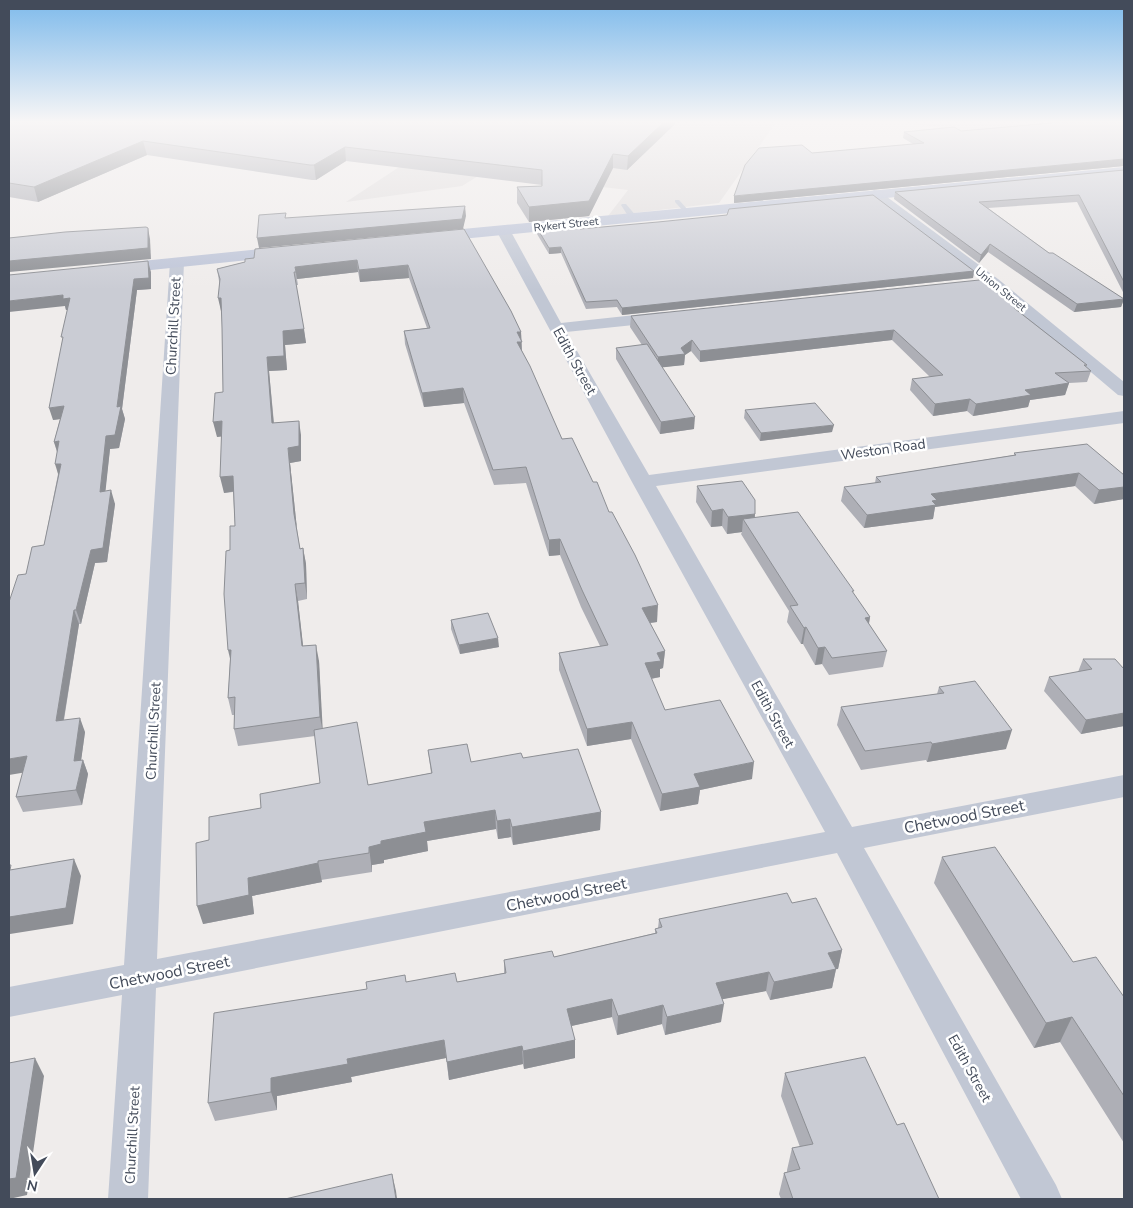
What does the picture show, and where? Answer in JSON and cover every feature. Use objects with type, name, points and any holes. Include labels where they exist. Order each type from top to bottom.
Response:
[{"type":"street","name":"Rykert Street","points":[[416,239],[633,217],[682,207],[874,194],[1055,177]]},
{"type":"street","name":"Union Street","points":[[874,194],[993,282],[1124,391]]},
{"type":"street","name":"Edith Street","points":[[503,230],[642,482],[844,839],[1042,1199]]},
{"type":"street","points":[[98,270],[309,249]]},
{"type":"street","name":"Churchill Street","points":[[128,1199],[141,978],[176,262]]},
{"type":"street","points":[[973,284],[993,282]]},
{"type":"street","points":[[556,328],[675,316]]},
{"type":"street","name":"Weston Road","points":[[642,482],[1124,417]]},
{"type":"street","name":"Chetwood Street","points":[[9,1002],[141,978],[844,839],[1124,786]]},
{"type":"lane","points":[[624,204],[633,217]]},
{"type":"shaded area","points":[[383,177],[476,177],[462,186],[346,202]]},
{"type":"shaded area","points":[[520,177],[737,177],[719,203],[608,216],[628,190]]},
{"type":"building","points":[[9,177],[57,177],[34,187],[9,183]]},
{"type":"building","points":[[542,177],[601,177],[589,201],[529,207],[517,187],[542,186]]},
{"type":"building","points":[[741,177],[930,177],[734,196]]},
{"type":"building","points":[[1047,177],[1124,177],[1124,282],[1079,195],[979,202],[1049,253],[1053,253],[1124,299],[1077,304],[990,244],[981,255],[895,192]]},
{"type":"building","points":[[873,195],[974,271],[622,308],[617,300],[586,302],[561,247],[549,248],[537,228],[583,223],[580,229],[658,222],[727,215],[729,209]]},
{"type":"building","points":[[465,206],[462,219],[257,238],[259,215],[286,213],[285,218]]},
{"type":"building","points":[[148,228],[148,248],[9,261],[9,238]]},
{"type":"building","points":[[464,229],[521,332],[517,332],[522,342],[517,342],[530,366],[562,439],[572,438],[593,482],[597,482],[609,512],[612,512],[635,555],[658,605],[642,608],[665,651],[657,653],[661,661],[645,663],[665,710],[720,700],[754,762],[694,774],[700,787],[662,794],[632,722],[587,729],[559,653],[608,645],[560,539],[549,540],[526,467],[493,470],[463,388],[422,393],[404,331],[430,328],[408,265],[359,270],[357,260],[295,267],[296,272],[294,272],[304,329],[283,331],[284,356],[267,357],[272,423],[299,421],[299,446],[288,448],[294,514],[300,549],[303,548],[305,583],[295,584],[302,646],[316,645],[320,717],[234,729],[235,697],[228,698],[231,650],[228,650],[224,594],[226,551],[230,550],[230,526],[235,526],[233,476],[220,477],[222,421],[213,422],[215,393],[223,392],[221,298],[218,298],[220,279],[217,269],[245,262],[245,259],[254,258],[255,249]]},
{"type":"building","points":[[148,261],[149,278],[134,279],[117,407],[121,406],[115,435],[106,436],[100,492],[111,490],[103,548],[91,550],[76,610],[74,610],[56,721],[80,718],[74,761],[83,760],[76,790],[16,797],[27,756],[9,759],[9,602],[18,575],[26,574],[32,547],[44,545],[61,464],[55,464],[59,441],[54,442],[64,406],[49,408],[63,337],[61,337],[70,298],[63,299],[63,295],[9,301],[9,275]]},
{"type":"building","points":[[989,279],[1022,307],[1014,308],[1087,365],[1084,365],[1091,371],[1055,373],[1069,383],[1025,390],[1031,395],[976,404],[970,399],[935,404],[912,379],[943,375],[894,330],[700,351],[692,340],[681,348],[685,354],[658,357],[631,316]]},
{"type":"building","points":[[647,344],[695,417],[661,422],[616,348]]},
{"type":"building","points":[[815,403],[834,425],[761,433],[745,410]]},
{"type":"building","points":[[1087,444],[1124,475],[1124,487],[1099,490],[1079,473],[931,494],[937,500],[932,501],[936,505],[867,515],[844,487],[881,482],[876,477],[1016,455],[1014,453]]},
{"type":"building","points":[[742,481],[755,500],[755,514],[728,517],[723,509],[712,511],[697,486]]},
{"type":"building","points":[[798,512],[854,591],[852,591],[870,617],[865,618],[887,651],[832,658],[825,647],[818,648],[806,627],[804,628],[790,606],[798,605],[743,519]]},
{"type":"building","points":[[488,613],[498,638],[459,645],[451,620]]},
{"type":"building","points":[[1083,659],[1115,659],[1124,669],[1124,713],[1086,720],[1049,677],[1092,669]]},
{"type":"building","points":[[975,681],[1012,730],[932,744],[931,742],[865,751],[841,707],[944,693],[939,687]]},
{"type":"building","points":[[357,722],[368,785],[432,773],[428,750],[467,744],[471,762],[521,753],[523,758],[578,749],[601,812],[512,827],[510,819],[497,821],[495,810],[424,822],[426,832],[381,841],[381,844],[369,847],[369,853],[318,861],[318,863],[248,878],[249,895],[197,906],[196,843],[209,840],[209,817],[261,808],[260,794],[320,783],[314,730]]},
{"type":"building","points":[[995,847],[1073,962],[1096,957],[1124,997],[1124,1096],[1072,1017],[1046,1023],[942,857]]},
{"type":"building","points":[[74,859],[66,908],[9,917],[9,865],[11,865],[10,870]]},
{"type":"building","points":[[787,893],[792,903],[816,898],[842,950],[828,953],[836,969],[774,982],[769,972],[716,983],[724,1004],[667,1017],[663,1005],[618,1016],[612,999],[567,1009],[575,1040],[523,1051],[522,1046],[447,1062],[444,1040],[347,1059],[348,1064],[271,1078],[271,1092],[208,1103],[214,1013],[367,989],[366,982],[405,975],[406,982],[455,973],[457,982],[506,973],[504,960],[552,951],[554,957],[657,933],[655,929],[662,927],[659,919]]},
{"type":"building","points":[[865,1057],[897,1125],[904,1123],[939,1199],[793,1199],[784,1173],[800,1169],[792,1148],[813,1144],[785,1073]]},
{"type":"building","points":[[35,1058],[16,1178],[9,1179],[9,1063]]},
{"type":"building","points":[[392,1174],[396,1199],[285,1199]]}]
